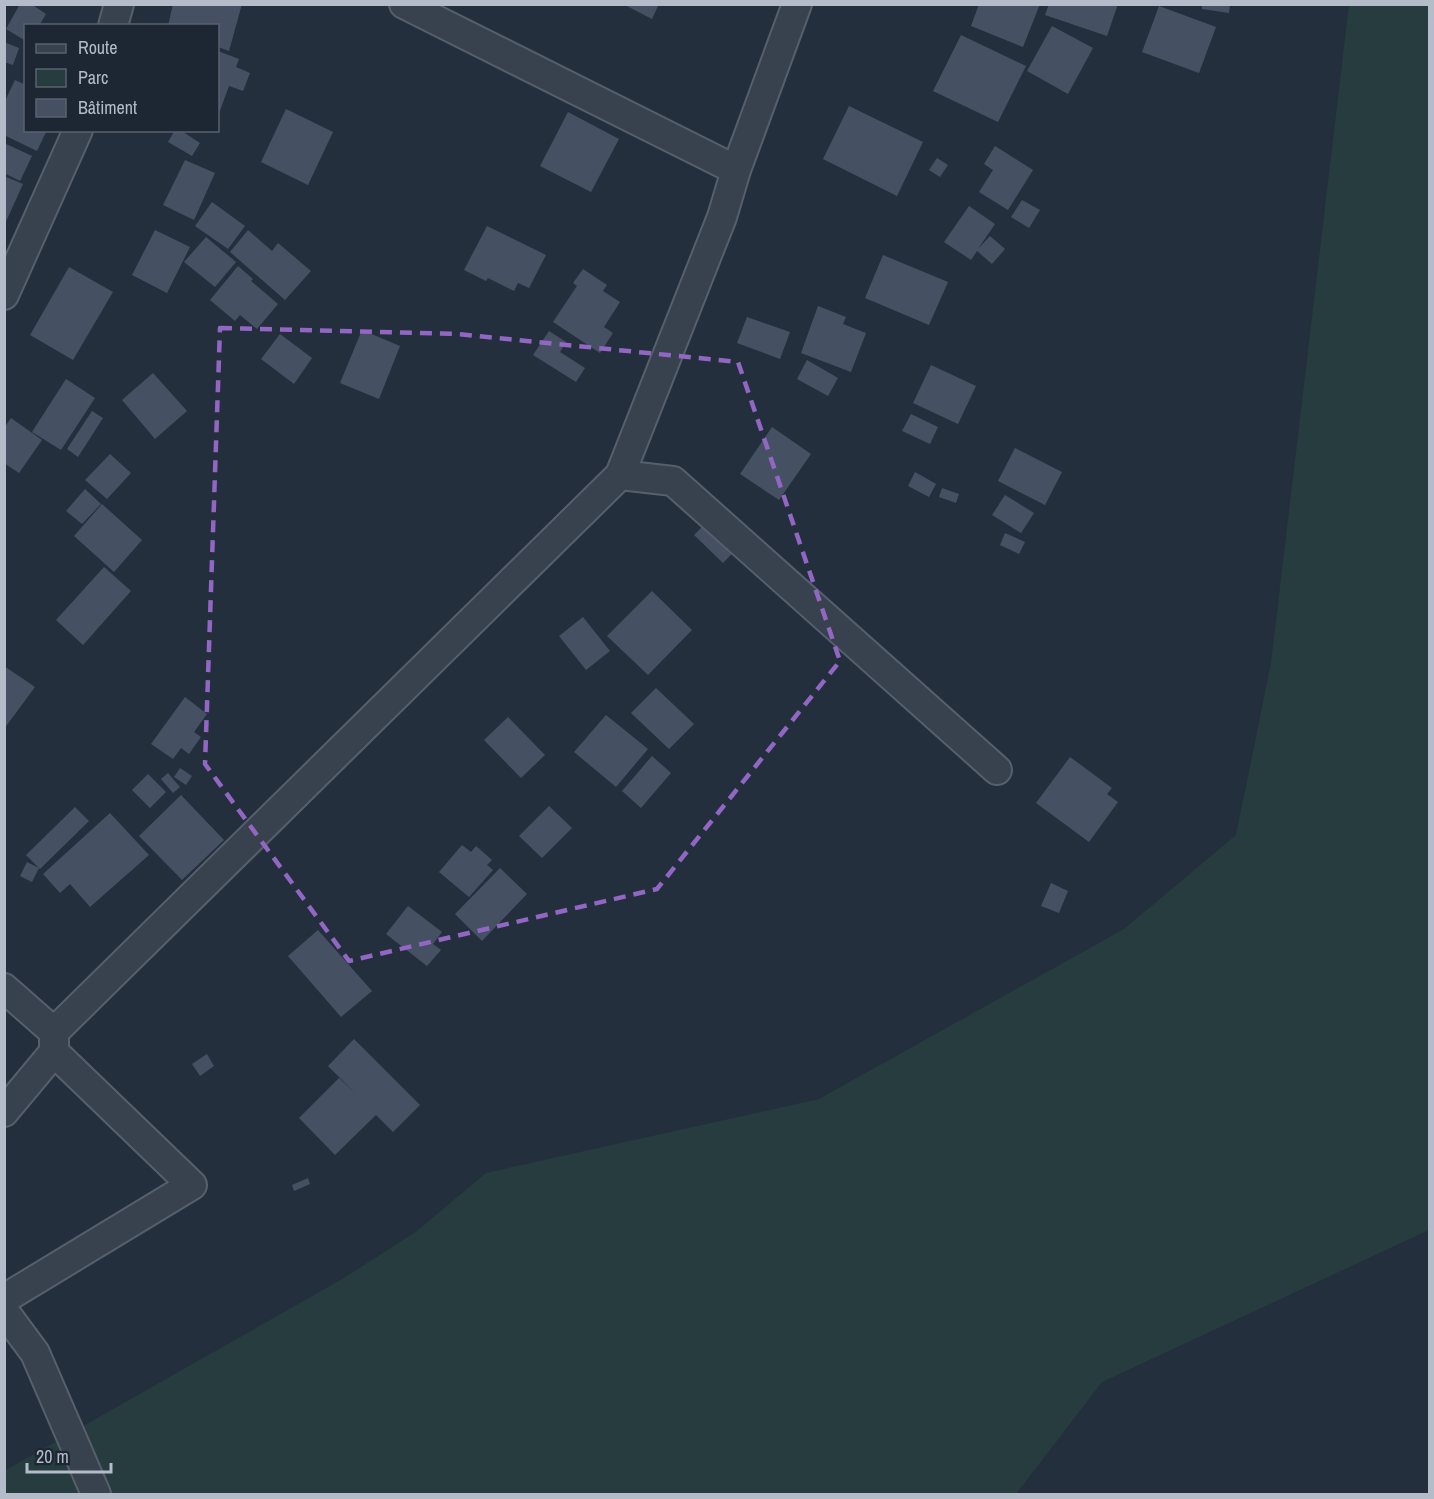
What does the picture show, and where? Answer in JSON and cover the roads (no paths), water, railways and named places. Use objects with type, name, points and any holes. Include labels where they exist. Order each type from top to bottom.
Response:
[{"type":"street","points":[[114,24],[119,4]]},
{"type":"street","points":[[404,4],[736,170]]},
{"type":"street","points":[[4,1112],[54,1042],[620,475],[722,217],[736,170],[797,4]]},
{"type":"street","points":[[4,295],[77,132]]},
{"type":"street","points":[[620,475],[673,481],[997,770]]},
{"type":"street","points":[[4,988],[192,1185],[4,1299]]},
{"type":"street","points":[[4,1311],[35,1353],[96,1494]]}]
